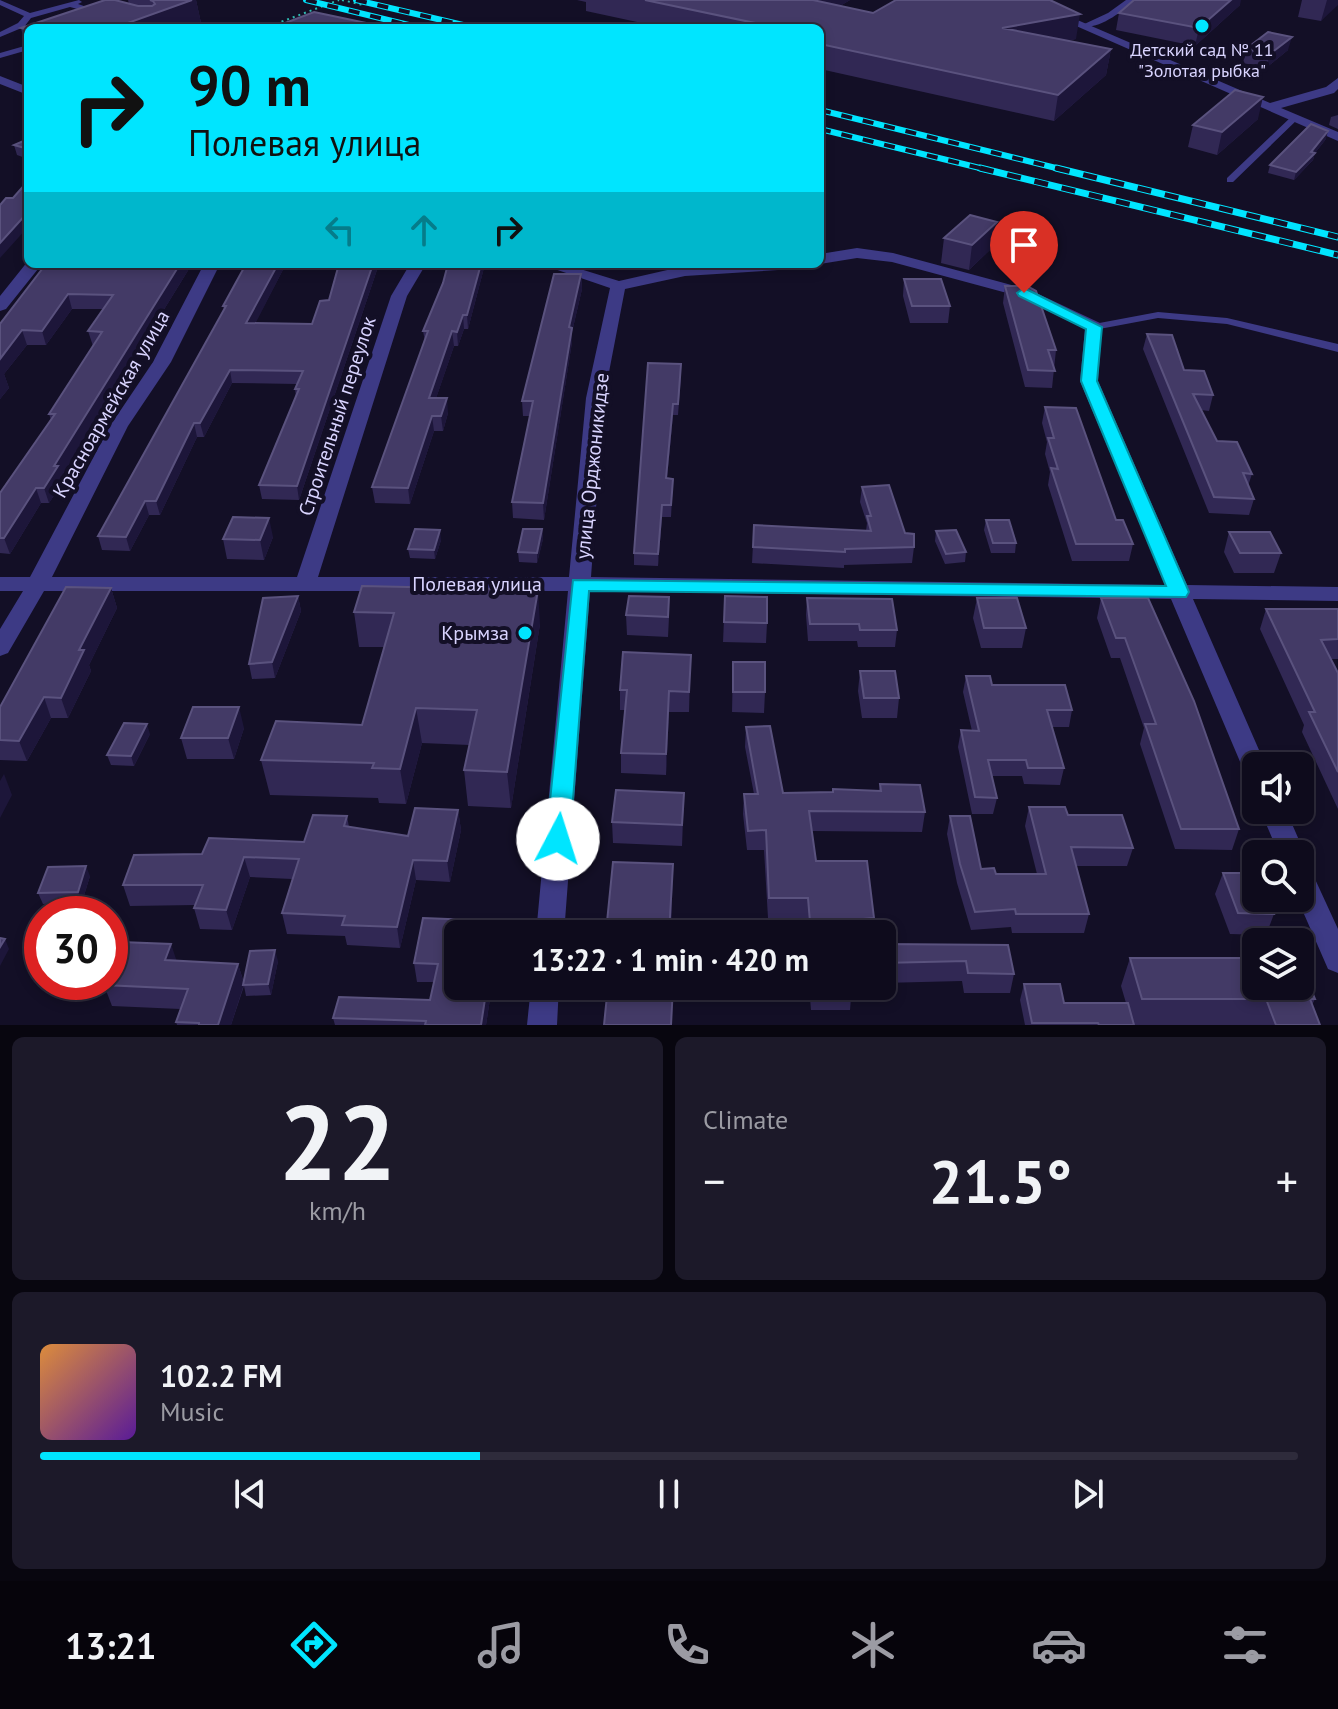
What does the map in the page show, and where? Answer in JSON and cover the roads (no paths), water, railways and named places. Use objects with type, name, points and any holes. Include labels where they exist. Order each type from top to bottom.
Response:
[{"type":"street","points":[[1022,0],[1338,137]]},
{"type":"street","points":[[0,80],[24,89]]},
{"type":"street","points":[[1270,107],[1335,88]]},
{"type":"street","points":[[824,258],[857,253],[893,258],[1024,293],[1094,327],[1089,381],[1248,752]]},
{"type":"street","points":[[0,306],[31,268]]},
{"type":"street","name":"Красноармейская улица","points":[[0,648],[37,585],[119,426],[162,362],[210,268]]},
{"type":"street","name":"Строительный переулок","points":[[305,584],[399,296],[416,268]]},
{"type":"street","points":[[561,268],[618,286],[685,271],[732,268]]},
{"type":"street","name":"улица Орджоникидзе","points":[[551,920],[595,398],[618,286]]},
{"type":"street","name":"Полевая улица","points":[[0,584],[580,584],[1338,594]]},
{"type":"street","points":[[1314,905],[1338,961]]},
{"type":"street","points":[[542,1025],[544,1000]]},
{"type":"lane","points":[[0,35],[21,25],[28,16],[84,0]]},
{"type":"lane","points":[[1118,0],[1129,1]]},
{"type":"lane","points":[[1084,26],[1111,15],[1129,1]]},
{"type":"lane","points":[[0,2],[26,12],[28,16]]},
{"type":"lane","points":[[69,4],[111,16]]},
{"type":"lane","points":[[0,56],[24,48]]},
{"type":"lane","points":[[1230,180],[1295,118]]},
{"type":"lane","points":[[1094,327],[1158,315],[1227,321],[1338,348]]},
{"type":"railway","points":[[306,0],[405,24]]},
{"type":"railway","points":[[356,0],[459,24]]},
{"type":"railway","points":[[824,111],[1064,170]]},
{"type":"railway","points":[[824,130],[988,170]]},
{"type":"railway","points":[[980,168],[1338,255]]},
{"type":"railway","points":[[1056,168],[1338,237]]},
{"type":"place","name":"Детский сад № 11 \"Золотая рыбка\"","points":[[1202,26]]},
{"type":"place","name":"Крымза","points":[[525,633]]}]
